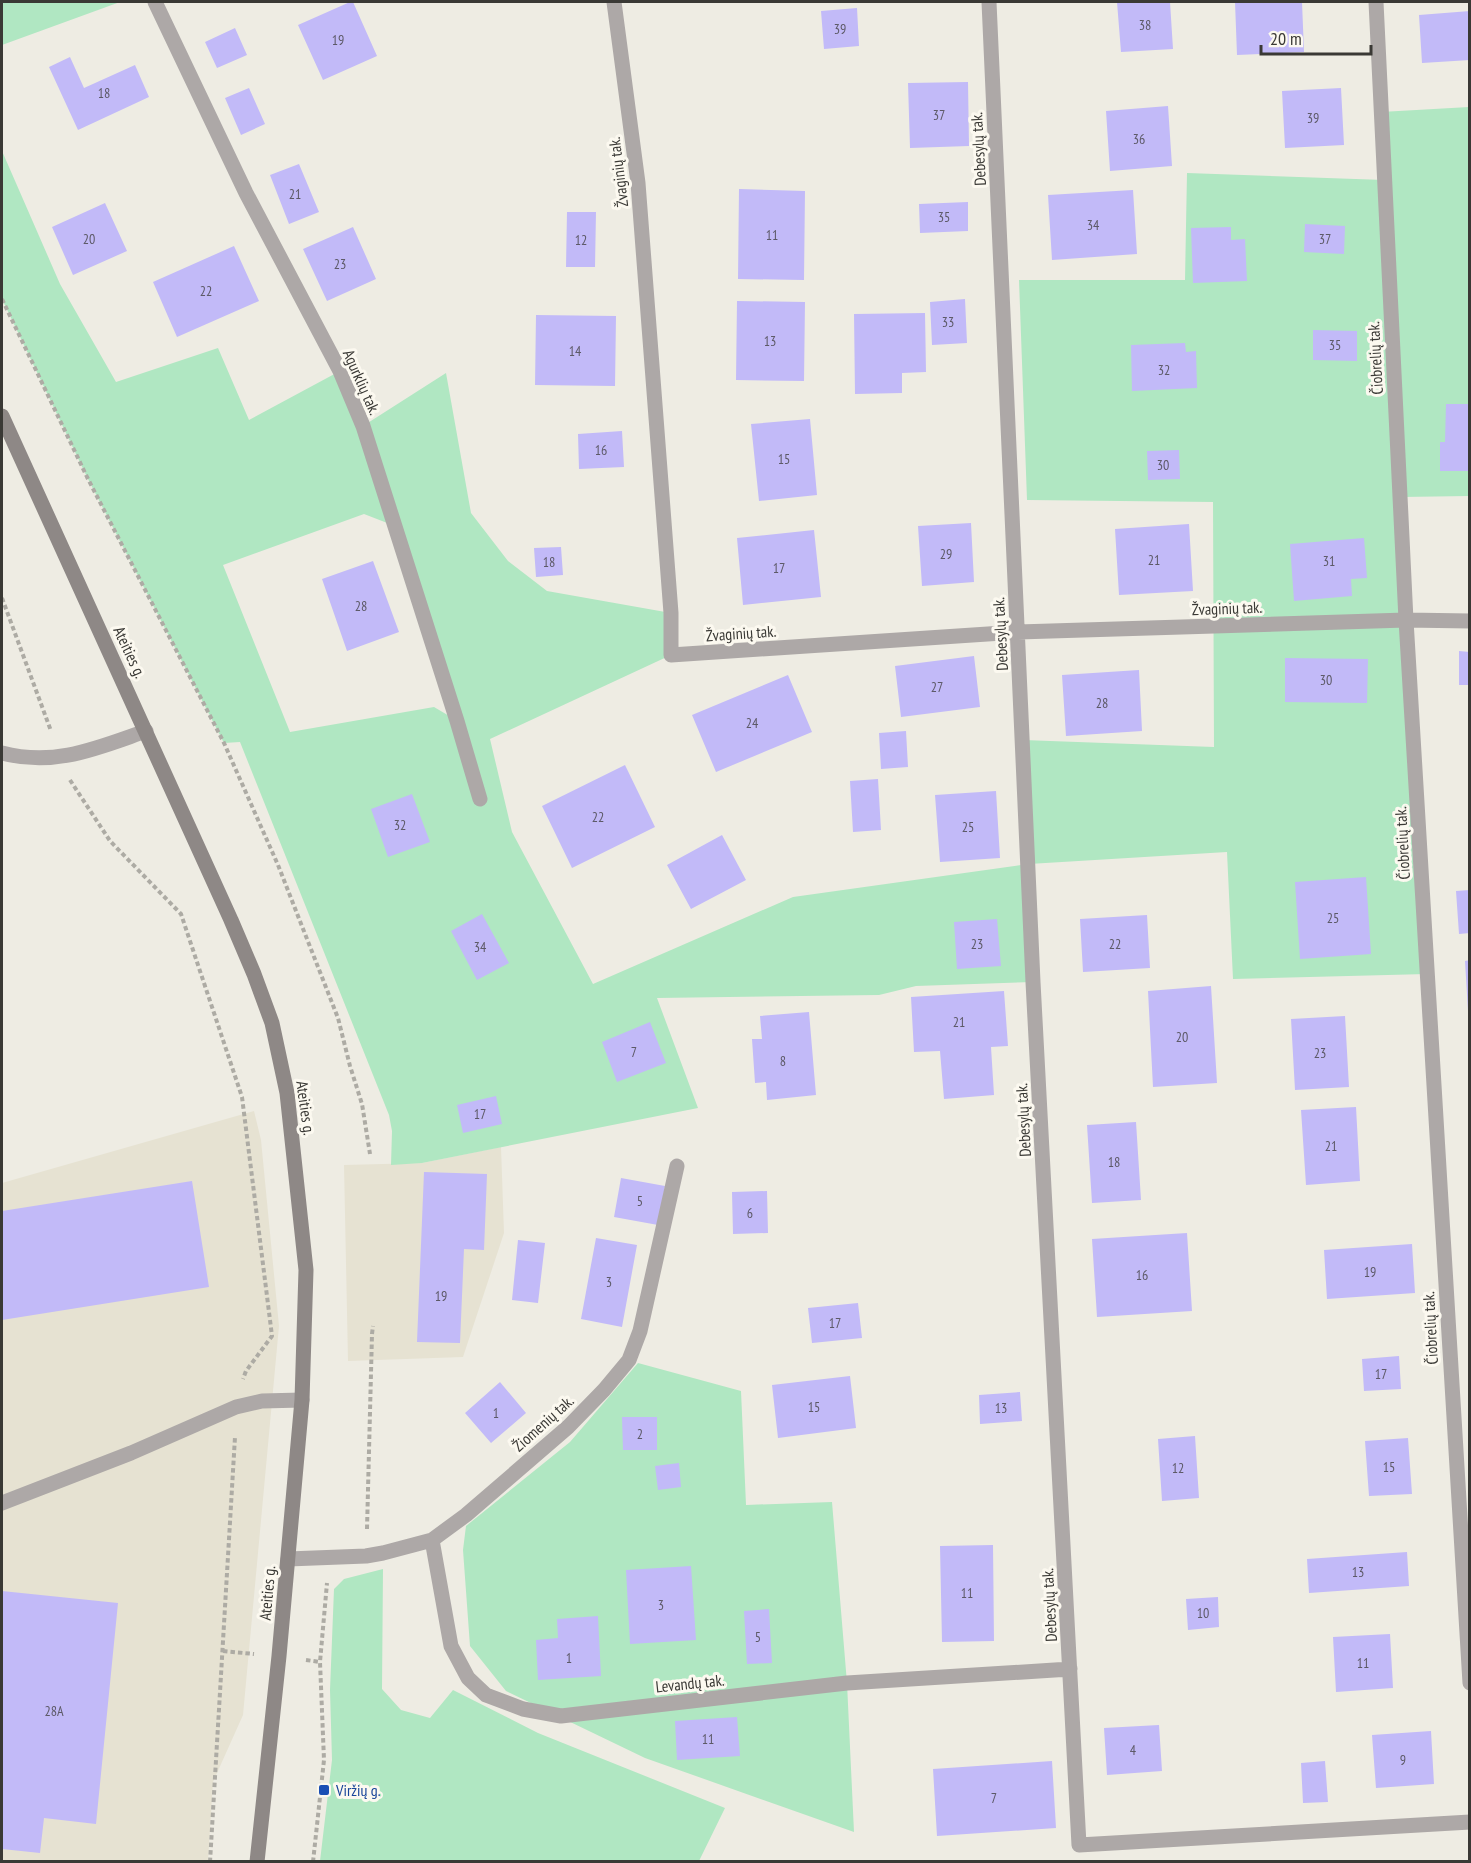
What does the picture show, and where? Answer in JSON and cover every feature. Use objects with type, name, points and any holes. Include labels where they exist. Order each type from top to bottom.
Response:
[{"type":"street","name":"Agurklių tak.","points":[[155,2],[246,193],[340,371],[363,426],[480,799]]},
{"type":"street","name":"Žvaginių tak.","points":[[614,2],[638,183],[671,614],[671,655],[1018,632],[1406,620],[1470,621]]},
{"type":"street","name":"Debesylų tak.","points":[[989,2],[1033,982],[1079,1845],[1470,1822]]},
{"type":"street","name":"Čiobrelių tak.","points":[[1376,2],[1406,620],[1470,1683]]},
{"type":"street","name":"Ateities g.","points":[[2,416],[254,974],[272,1023],[287,1094],[306,1270],[302,1400],[257,1862]]},
{"type":"street","points":[[2,753],[40,758],[83,753],[146,731]]},
{"type":"street","name":"Žiomenių tak.","points":[[288,1559],[366,1556],[432,1540],[466,1515],[568,1427],[604,1390],[629,1359],[640,1331],[677,1166]]},
{"type":"street","points":[[2,1503],[131,1453],[236,1407],[262,1401],[302,1400]]},
{"type":"street","name":"Levandų tak.","points":[[432,1540],[451,1646],[468,1678],[486,1695],[523,1709],[561,1716],[847,1683],[1070,1669]]},
{"type":"path","points":[[2,299],[87,477],[224,743],[278,865],[338,1018],[362,1104],[370,1154]]},
{"type":"path","points":[[2,598],[68,777],[110,841],[181,914],[243,1096],[272,1336],[246,1371],[236,1407],[210,1862]]},
{"type":"path","points":[[366,1556],[373,1326]]},
{"type":"path","points":[[313,1862],[324,1760],[320,1662],[328,1580]]},
{"type":"shaded area","points":[[254,1111],[261,1140],[279,1326],[243,1715],[213,1782],[208,1861],[2,1862],[2,1183]]},
{"type":"shaded area","points":[[501,1147],[504,1233],[463,1357],[348,1361],[344,1165],[422,1163]]},
{"type":"green space","points":[[2,2],[120,2],[2,45]]},
{"type":"green space","points":[[1469,107],[1469,496],[1401,497],[1427,974],[1233,979],[1227,852],[1029,864],[1033,982],[916,986],[879,995],[657,998],[698,1108],[422,1163],[391,1165],[392,1131],[389,1115],[240,742],[224,743],[87,477],[2,299],[2,151],[60,284],[116,382],[218,348],[249,420],[340,371],[363,426],[446,373],[471,513],[508,561],[547,591],[671,613],[671,655],[490,739],[512,832],[593,984],[793,897],[1028,864],[1023,740],[1214,747],[1213,502],[1027,500],[1019,280],[1185,280],[1187,173],[1384,180],[1381,112]],"holes":[[[364,514],[395,526],[456,720],[434,707],[290,732],[223,565]]]},
{"type":"green space","points":[[638,1363],[741,1391],[746,1505],[832,1502],[847,1683],[854,1832],[645,1758],[506,1691],[470,1646],[463,1550],[466,1526],[570,1442]]},
{"type":"green space","points":[[383,1569],[382,1689],[401,1710],[430,1718],[453,1690],[538,1733],[725,1808],[699,1861],[320,1861],[332,1760],[330,1690],[334,1589],[344,1579]]},
{"type":"building","points":[[353,2],[377,56],[323,80],[298,25]]},
{"type":"building","points":[[1117,2],[1170,2],[1173,49],[1121,52]]},
{"type":"building","points":[[1235,2],[1302,2],[1304,52],[1237,55]]},
{"type":"building","points":[[857,8],[859,46],[824,49],[821,11]]},
{"type":"building","points":[[1470,11],[1470,60],[1422,63],[1419,15]]},
{"type":"building","points":[[235,28],[247,55],[217,68],[205,42]]},
{"type":"building","points":[[70,57],[84,88],[135,65],[149,97],[78,130],[49,67]]},
{"type":"building","points":[[968,82],[969,146],[910,148],[908,83]]},
{"type":"building","points":[[249,88],[265,124],[241,135],[225,98]]},
{"type":"building","points":[[1341,88],[1344,145],[1285,148],[1282,91]]},
{"type":"building","points":[[1168,106],[1172,166],[1110,171],[1106,111]]},
{"type":"building","points":[[299,164],[319,212],[289,224],[270,175]]},
{"type":"building","points":[[739,189],[805,191],[804,280],[738,279]]},
{"type":"building","points":[[1133,190],[1137,254],[1052,260],[1048,195]]},
{"type":"building","points":[[968,202],[968,231],[920,233],[919,204]]},
{"type":"building","points":[[105,203],[127,251],[73,275],[52,227]]},
{"type":"building","points":[[567,212],[596,212],[595,267],[566,267]]},
{"type":"building","points":[[1305,224],[1345,226],[1344,254],[1304,252]]},
{"type":"building","points":[[353,227],[376,279],[327,301],[303,249]]},
{"type":"building","points":[[1231,227],[1231,240],[1245,239],[1247,281],[1193,283],[1191,228]]},
{"type":"building","points":[[234,246],[259,301],[177,337],[153,282]]},
{"type":"building","points":[[965,299],[967,343],[932,345],[930,302]]},
{"type":"building","points":[[737,301],[805,302],[804,381],[736,380]]},
{"type":"building","points":[[925,313],[926,372],[902,373],[902,393],[855,394],[854,314]]},
{"type":"building","points":[[536,315],[616,316],[615,386],[535,385]]},
{"type":"building","points":[[1313,330],[1357,331],[1357,361],[1313,360]]},
{"type":"building","points":[[1185,343],[1186,352],[1196,351],[1197,388],[1132,391],[1131,345]]},
{"type":"building","points":[[1446,404],[1470,404],[1470,471],[1440,471],[1440,442],[1445,442]]},
{"type":"building","points":[[810,419],[817,495],[759,501],[751,424]]},
{"type":"building","points":[[622,431],[624,467],[579,469],[578,434]]},
{"type":"building","points":[[1179,450],[1180,479],[1148,480],[1147,451]]},
{"type":"building","points":[[971,523],[974,582],[922,586],[918,526]]},
{"type":"building","points":[[1189,524],[1193,591],[1119,595],[1115,529]]},
{"type":"building","points":[[814,530],[821,597],[743,605],[737,538]]},
{"type":"building","points":[[1364,538],[1367,578],[1351,579],[1352,596],[1294,601],[1290,544]]},
{"type":"building","points":[[561,547],[563,575],[536,577],[534,548]]},
{"type":"building","points":[[373,561],[399,632],[347,651],[322,579]]},
{"type":"building","points":[[1459,651],[1470,652],[1470,685],[1459,685]]},
{"type":"building","points":[[974,656],[980,707],[901,717],[895,666]]},
{"type":"building","points":[[1285,658],[1368,659],[1367,703],[1285,702]]},
{"type":"building","points":[[1139,670],[1142,731],[1066,736],[1062,675]]},
{"type":"building","points":[[788,675],[812,732],[716,772],[692,715]]},
{"type":"building","points":[[906,731],[908,767],[881,769],[879,733]]},
{"type":"building","points":[[625,765],[655,827],[572,868],[542,806]]},
{"type":"building","points":[[878,779],[881,830],[853,832],[850,781]]},
{"type":"building","points":[[996,791],[1000,858],[940,862],[935,795]]},
{"type":"building","points":[[412,794],[430,842],[388,857],[371,809]]},
{"type":"building","points":[[722,835],[746,880],[691,909],[667,865]]},
{"type":"building","points":[[1366,877],[1371,954],[1300,959],[1295,882]]},
{"type":"building","points":[[1470,890],[1470,933],[1459,934],[1456,891]]},
{"type":"building","points":[[482,914],[509,963],[477,980],[451,931]]},
{"type":"building","points":[[1147,915],[1150,968],[1083,972],[1080,919]]},
{"type":"building","points":[[997,919],[1001,966],[957,969],[954,922]]},
{"type":"building","points":[[1470,960],[1470,1011],[1468,1011],[1465,961]]},
{"type":"building","points":[[1211,986],[1217,1083],[1153,1087],[1148,991]]},
{"type":"building","points":[[1004,991],[1008,1046],[991,1047],[994,1095],[944,1099],[940,1051],[914,1052],[911,997]]},
{"type":"building","points":[[809,1012],[816,1095],[767,1100],[766,1082],[755,1083],[752,1039],[762,1039],[760,1016]]},
{"type":"building","points":[[1345,1016],[1349,1087],[1295,1090],[1291,1019]]},
{"type":"building","points":[[650,1022],[666,1063],[617,1082],[602,1042]]},
{"type":"building","points":[[496,1096],[502,1124],[463,1133],[457,1105]]},
{"type":"building","points":[[1356,1107],[1360,1181],[1306,1185],[1301,1110]]},
{"type":"building","points":[[1136,1122],[1141,1200],[1092,1203],[1087,1125]]},
{"type":"building","points":[[424,1172],[487,1174],[484,1250],[464,1249],[460,1343],[417,1342]]},
{"type":"building","points":[[621,1178],[665,1186],[658,1225],[614,1217]]},
{"type":"building","points":[[192,1181],[209,1287],[2,1320],[2,1211]]},
{"type":"building","points":[[767,1191],[768,1233],[733,1234],[732,1192]]},
{"type":"building","points":[[1187,1233],[1192,1311],[1097,1317],[1092,1239]]},
{"type":"building","points":[[596,1238],[637,1245],[622,1327],[581,1319]]},
{"type":"building","points":[[518,1240],[545,1243],[538,1303],[512,1300]]},
{"type":"building","points":[[1412,1244],[1415,1293],[1327,1299],[1324,1250]]},
{"type":"building","points":[[858,1303],[862,1338],[812,1343],[808,1308]]},
{"type":"building","points":[[1399,1356],[1401,1389],[1364,1391],[1362,1359]]},
{"type":"building","points":[[850,1376],[856,1428],[778,1438],[772,1385]]},
{"type":"building","points":[[500,1382],[526,1413],[491,1443],[465,1413]]},
{"type":"building","points":[[1020,1392],[1022,1421],[980,1424],[979,1395]]},
{"type":"building","points":[[622,1417],[657,1417],[657,1450],[623,1450]]},
{"type":"building","points":[[1195,1436],[1199,1498],[1162,1501],[1158,1439]]},
{"type":"building","points":[[1408,1438],[1412,1494],[1369,1496],[1365,1441]]},
{"type":"building","points":[[679,1463],[681,1487],[658,1490],[655,1466]]},
{"type":"building","points":[[993,1545],[994,1641],[942,1642],[940,1546]]},
{"type":"building","points":[[1407,1552],[1409,1586],[1309,1593],[1307,1559]]},
{"type":"building","points":[[691,1566],[696,1640],[630,1644],[626,1570]]},
{"type":"building","points":[[2,1591],[118,1603],[96,1824],[44,1818],[40,1853],[2,1849]]},
{"type":"building","points":[[1218,1597],[1219,1627],[1188,1630],[1186,1599]]},
{"type":"building","points":[[769,1609],[772,1663],[747,1664],[744,1611]]},
{"type":"building","points":[[598,1616],[601,1676],[538,1680],[536,1640],[558,1638],[557,1619]]},
{"type":"building","points":[[1390,1634],[1393,1688],[1336,1692],[1333,1637]]},
{"type":"building","points":[[737,1717],[740,1756],[677,1760],[675,1721]]},
{"type":"building","points":[[1159,1725],[1162,1771],[1107,1775],[1104,1728]]},
{"type":"building","points":[[1431,1731],[1434,1784],[1376,1788],[1372,1735]]},
{"type":"building","points":[[1052,1761],[1056,1828],[937,1836],[933,1769]]},
{"type":"building","points":[[1325,1761],[1328,1802],[1303,1803],[1301,1763]]},
{"type":"place","name":"Viržių g.","points":[[324,1790]]}]
